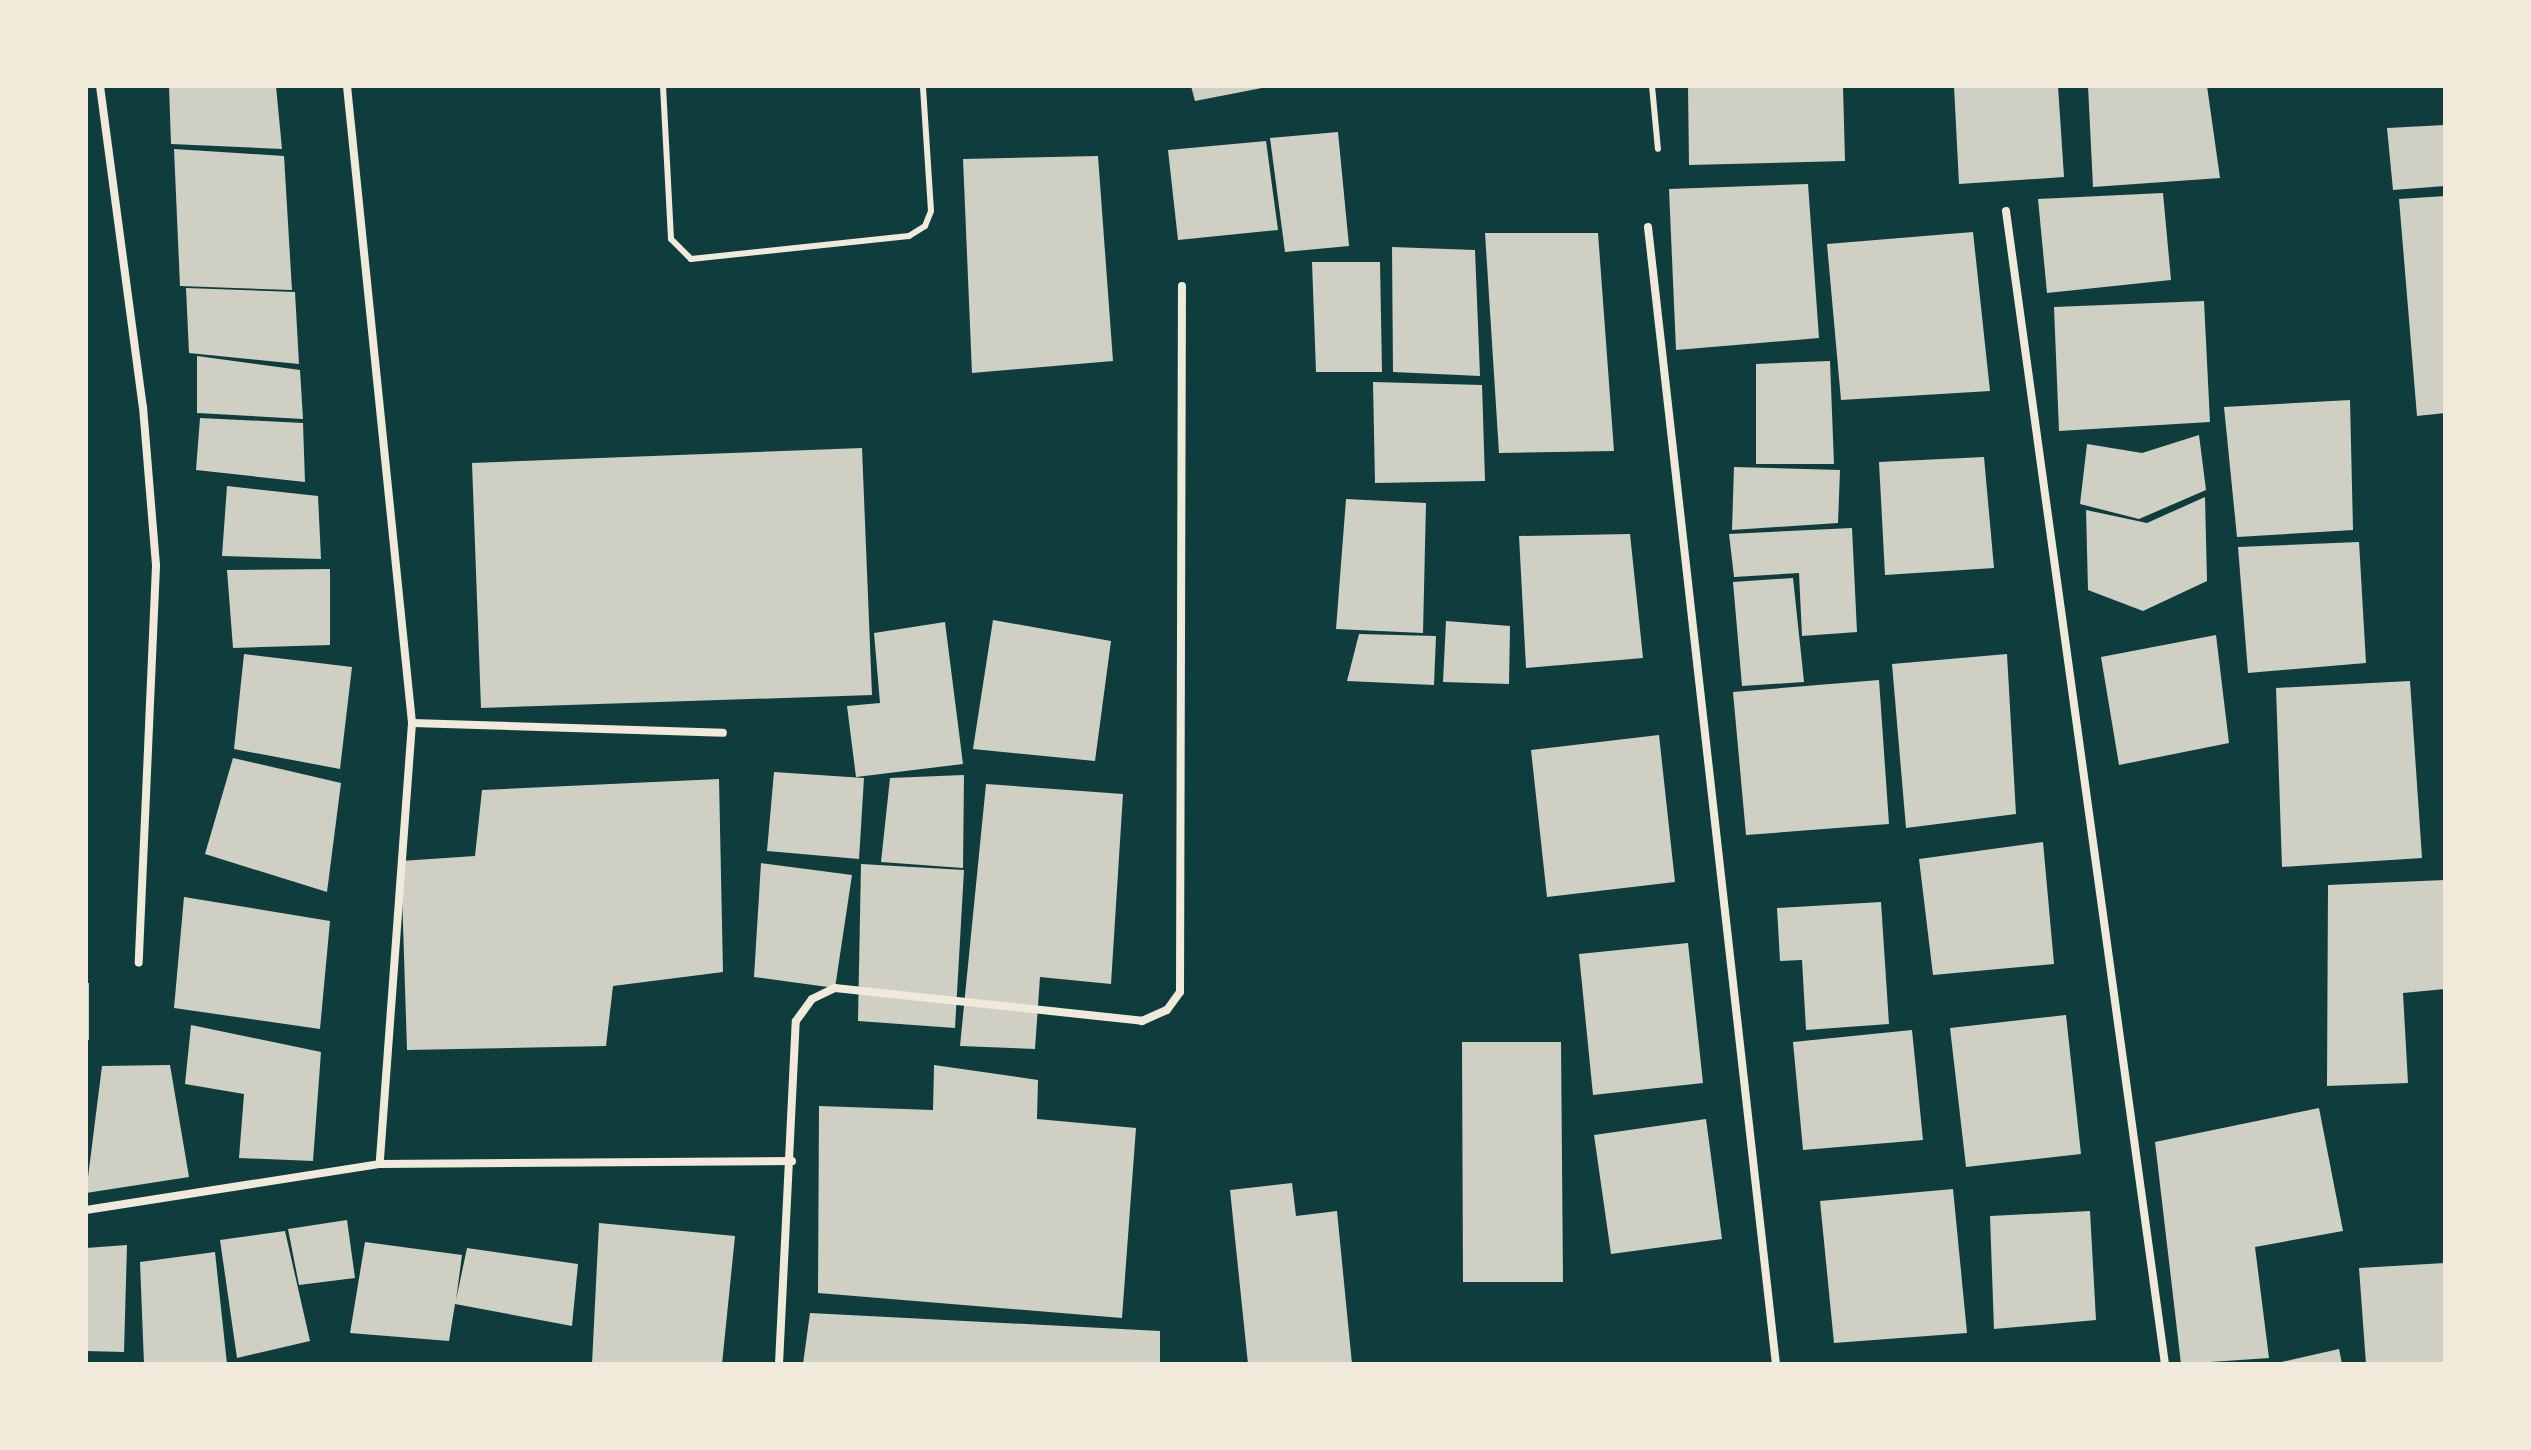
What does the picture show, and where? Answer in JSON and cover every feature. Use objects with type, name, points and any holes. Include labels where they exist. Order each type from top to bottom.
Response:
[{"type":"street","points":[[100,86],[143,407],[156,566],[139,963]]},
{"type":"street","points":[[347,86],[412,723],[380,1164]]},
{"type":"street","points":[[2006,211],[2165,1364]]},
{"type":"street","points":[[1648,227],[1776,1364]]},
{"type":"street","points":[[779,1364],[792,1161],[796,1021],[812,999],[835,988],[1142,1021],[1167,1010],[1180,992],[1182,286]]},
{"type":"street","points":[[412,723],[723,733]]},
{"type":"street","points":[[86,1210],[380,1164],[792,1161]]},
{"type":"lane","points":[[663,86],[671,239],[691,259],[909,236],[925,226],[931,211],[923,86]]},
{"type":"lane","points":[[1652,86],[1658,149]]},
{"type":"building","points":[[169,86],[276,86],[282,149],[171,144]]},
{"type":"building","points":[[1191,86],[1267,86],[1267,87],[1195,101]]},
{"type":"building","points":[[1688,86],[1843,86],[1845,161],[1689,165]]},
{"type":"building","points":[[1954,86],[2058,86],[2064,177],[1959,184]]},
{"type":"building","points":[[2088,86],[2207,86],[2220,178],[2093,187]]},
{"type":"building","points":[[2445,125],[2445,186],[2393,190],[2387,128]]},
{"type":"building","points":[[1338,132],[1349,246],[1285,252],[1270,138]]},
{"type":"building","points":[[1266,141],[1278,230],[1178,240],[1168,150]]},
{"type":"building","points":[[174,149],[284,156],[292,290],[180,286]]},
{"type":"building","points":[[1098,156],[1113,361],[972,373],[963,159]]},
{"type":"building","points":[[1808,184],[1819,338],[1676,350],[1669,189]]},
{"type":"building","points":[[2163,193],[2171,280],[2047,293],[2038,199]]},
{"type":"building","points":[[2445,196],[2445,413],[2417,416],[2399,199]]},
{"type":"building","points":[[1973,232],[1990,391],[1841,400],[1827,244]]},
{"type":"building","points":[[1485,233],[1598,233],[1614,451],[1499,453]]},
{"type":"building","points":[[1392,247],[1475,250],[1480,376],[1393,372]]},
{"type":"building","points":[[1312,262],[1380,262],[1382,372],[1316,372]]},
{"type":"building","points":[[186,288],[295,292],[299,364],[189,353]]},
{"type":"building","points":[[2204,301],[2210,422],[2059,431],[2054,307]]},
{"type":"building","points":[[197,356],[300,370],[303,419],[197,413]]},
{"type":"building","points":[[1830,361],[1834,464],[1756,464],[1756,364]]},
{"type":"building","points":[[1373,382],[1482,385],[1485,481],[1375,483]]},
{"type":"building","points":[[2350,400],[2353,530],[2237,537],[2224,407]]},
{"type":"building","points":[[200,418],[303,423],[305,482],[196,470]]},
{"type":"building","points":[[2199,435],[2206,490],[2139,519],[2080,504],[2087,444],[2142,453]]},
{"type":"building","points":[[862,448],[872,695],[481,708],[472,463]]},
{"type":"building","points":[[1984,457],[1994,568],[1885,575],[1879,462]]},
{"type":"building","points":[[1734,467],[1840,470],[1838,523],[1732,530]]},
{"type":"building","points":[[227,486],[318,496],[321,559],[222,556]]},
{"type":"building","points":[[2205,497],[2207,581],[2143,611],[2088,590],[2086,510],[2147,523]]},
{"type":"building","points":[[1346,499],[1426,503],[1423,633],[1336,629]]},
{"type":"building","points":[[1852,528],[1857,632],[1802,636],[1799,573],[1734,577],[1729,534]]},
{"type":"building","points":[[1630,534],[1643,658],[1526,668],[1519,536]]},
{"type":"building","points":[[2359,542],[2366,663],[2248,673],[2238,547]]},
{"type":"building","points":[[330,569],[330,645],[233,648],[227,570]]},
{"type":"building","points":[[1793,578],[1804,682],[1742,686],[1733,582]]},
{"type":"building","points":[[993,620],[1111,641],[1095,761],[973,749]]},
{"type":"building","points":[[1446,621],[1510,626],[1509,684],[1443,682]]},
{"type":"building","points":[[945,622],[963,764],[856,777],[847,706],[880,703],[874,633]]},
{"type":"building","points":[[1359,634],[1436,636],[1434,685],[1347,681]]},
{"type":"building","points":[[2216,635],[2229,743],[2119,765],[2101,657]]},
{"type":"building","points":[[244,654],[352,667],[340,769],[234,749]]},
{"type":"building","points":[[2007,654],[2016,814],[1906,828],[1892,664]]},
{"type":"building","points":[[1879,680],[1889,824],[1746,835],[1733,692]]},
{"type":"building","points":[[2410,681],[2422,858],[2282,867],[2276,688]]},
{"type":"building","points":[[1659,735],[1675,882],[1547,897],[1531,750]]},
{"type":"building","points":[[233,758],[341,783],[327,892],[205,854]]},
{"type":"building","points":[[774,772],[864,778],[859,859],[767,851]]},
{"type":"building","points":[[964,775],[963,868],[881,862],[890,778]]},
{"type":"building","points":[[719,779],[723,972],[613,986],[606,1046],[407,1050],[401,861],[475,856],[482,790]]},
{"type":"building","points":[[986,784],[1123,794],[1111,984],[1040,977],[1035,1049],[960,1046]]},
{"type":"building","points":[[2043,842],[2054,964],[1933,975],[1919,859]]},
{"type":"building","points":[[761,863],[852,875],[835,988],[754,977]]},
{"type":"building","points":[[861,864],[964,870],[955,1028],[858,1021]]},
{"type":"building","points":[[2445,880],[2445,989],[2403,993],[2408,1083],[2327,1086],[2328,885]]},
{"type":"building","points":[[184,897],[330,921],[320,1029],[174,1008]]},
{"type":"building","points":[[1881,902],[1889,1024],[1806,1030],[1802,960],[1780,961],[1777,908]]},
{"type":"building","points":[[1688,943],[1703,1083],[1593,1095],[1579,954]]},
{"type":"building","points":[[86,983],[89,983],[89,1040],[86,1040]]},
{"type":"building","points":[[2066,1015],[2081,1154],[1966,1167],[1950,1028]]},
{"type":"building","points":[[191,1025],[321,1052],[313,1161],[239,1158],[244,1094],[185,1084]]},
{"type":"building","points":[[1912,1030],[1923,1140],[1803,1150],[1793,1042]]},
{"type":"building","points":[[1462,1042],[1561,1042],[1563,1282],[1463,1282]]},
{"type":"building","points":[[170,1065],[189,1177],[86,1193],[102,1066]]},
{"type":"building","points":[[934,1065],[1038,1080],[1037,1119],[1136,1128],[1122,1318],[818,1293],[819,1106],[933,1110]]},
{"type":"building","points":[[2319,1108],[2343,1231],[2255,1247],[2269,1358],[2181,1364],[2155,1142]]},
{"type":"building","points":[[1706,1119],[1722,1239],[1611,1254],[1594,1135]]},
{"type":"building","points":[[1292,1183],[1296,1216],[1337,1211],[1352,1364],[1248,1364],[1230,1190]]},
{"type":"building","points":[[1953,1189],[1967,1333],[1834,1343],[1820,1201]]},
{"type":"building","points":[[2090,1211],[2096,1320],[1994,1329],[1990,1216]]},
{"type":"building","points":[[347,1220],[355,1278],[299,1285],[288,1229]]},
{"type":"building","points":[[599,1223],[735,1236],[722,1364],[592,1364]]},
{"type":"building","points":[[285,1231],[310,1341],[237,1358],[220,1240]]},
{"type":"building","points":[[365,1242],[462,1255],[456,1300],[467,1248],[578,1264],[572,1326],[455,1304],[449,1341],[350,1333]]},
{"type":"building","points":[[127,1245],[124,1352],[86,1351],[86,1248]]},
{"type":"building","points":[[215,1252],[227,1364],[144,1364],[140,1262]]},
{"type":"building","points":[[2445,1263],[2445,1364],[2366,1364],[2359,1268]]},
{"type":"building","points":[[810,1313],[1160,1331],[1160,1364],[803,1364]]},
{"type":"building","points":[[2339,1349],[2342,1364],[2277,1364],[2277,1363]]}]
